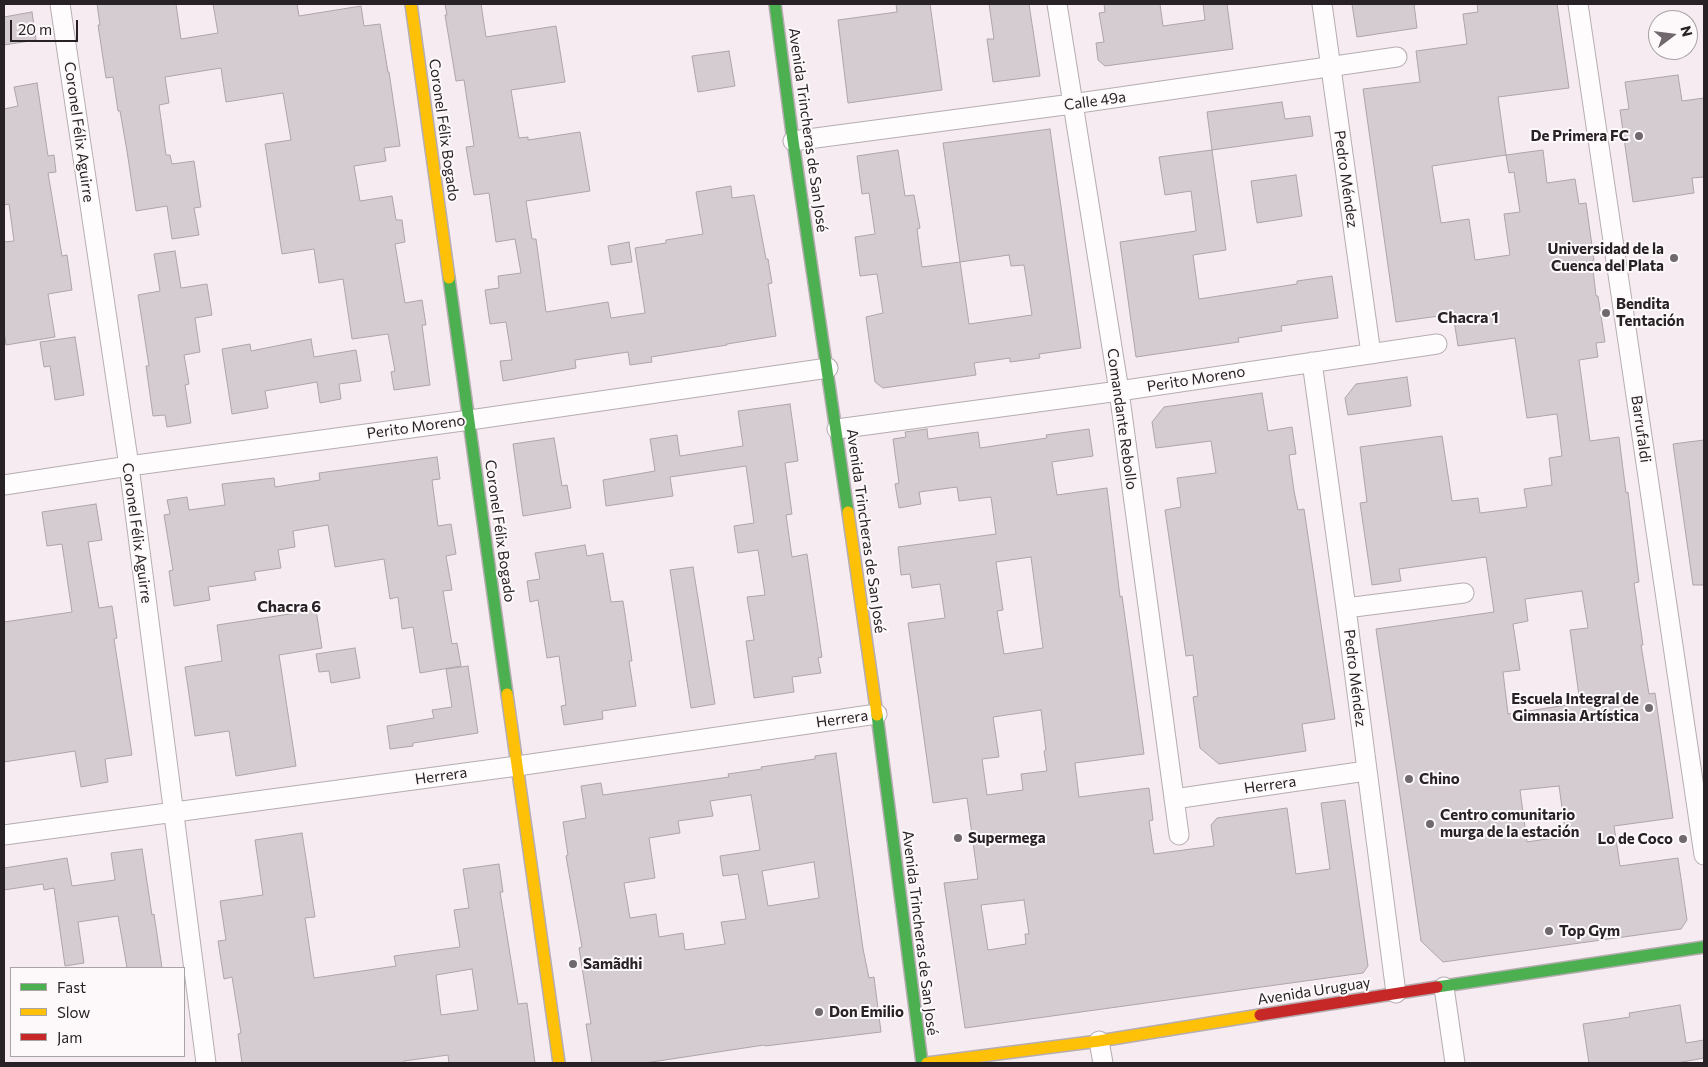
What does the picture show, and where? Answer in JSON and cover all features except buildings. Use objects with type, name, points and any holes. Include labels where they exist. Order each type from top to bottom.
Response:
[{"type":"main road","name":"Coronel Félix Bogado","points":[[411,4],[559,1063]]},
{"type":"main road","name":"Avenida Trincheras de San José","points":[[774,4],[878,714],[922,1063]]},
{"type":"main road","name":"Avenida Uruguay","points":[[928,1063],[1099,1041],[1396,993],[1704,947]]},
{"type":"street","name":"Coronel Félix Aguirre","points":[[60,4],[129,466],[206,1063]]},
{"type":"street","name":"Comandante Rebollo","points":[[1057,4],[1119,391],[1179,835]]},
{"type":"street","name":"Pedro Méndez","points":[[1322,4],[1371,354]]},
{"type":"street","name":"Barrufaldi","points":[[1578,4],[1704,855]]},
{"type":"street","name":"Calle 49a","points":[[793,141],[1331,68],[1397,57]]},
{"type":"street","name":"Perito Moreno","points":[[837,430],[1437,344]]},
{"type":"street","name":"Pedro Méndez","points":[[1312,362],[1396,993]]},
{"type":"street","name":"Perito Moreno","points":[[4,485],[828,368]]},
{"type":"street","points":[[1346,608],[1464,593]]},
{"type":"street","name":"Herrera","points":[[4,835],[517,766],[878,714]]},
{"type":"street","name":"Herrera","points":[[1174,799],[1366,771]]},
{"type":"street","points":[[1444,987],[1455,1063]]},
{"type":"street","points":[[1099,1041],[1103,1063]]},
{"type":"traffic: fast","points":[[775,4],[793,141],[848,512]]},
{"type":"traffic: fast","points":[[449,278],[507,694]]},
{"type":"traffic: fast","points":[[877,715],[922,1063]]},
{"type":"traffic: fast","points":[[1437,987],[1704,947]]},
{"type":"traffic: slow","points":[[411,4],[449,278]]},
{"type":"traffic: slow","points":[[848,512],[877,715]]},
{"type":"traffic: slow","points":[[507,694],[559,1063]]},
{"type":"traffic: slow","points":[[927,1063],[1099,1041],[1260,1015]]},
{"type":"traffic: jam","points":[[1260,1015],[1437,987]]},
{"type":"place","name":"De Primera FC","points":[[1639,136]]},
{"type":"place","name":"Universidad de la Cuenca del Plata","points":[[1674,258]]},
{"type":"place","name":"Bendita Tentación","points":[[1606,313]]},
{"type":"place","name":"Escuela Integral de Gimnasia Artística","points":[[1649,708]]},
{"type":"place","name":"Chino","points":[[1409,779]]},
{"type":"place","name":"Centro comunitario murga de la estación","points":[[1430,824]]},
{"type":"place","name":"Supermega","points":[[958,838]]},
{"type":"place","name":"Lo de Coco","points":[[1683,839]]},
{"type":"place","name":"Top Gym","points":[[1549,931]]},
{"type":"place","name":"Samãdhi","points":[[573,964]]},
{"type":"place","name":"Don Emilio","points":[[819,1012]]},
{"type":"district","name":"Chacra 1","points":[[1468,318]]},
{"type":"district","name":"Chacra 6","points":[[289,607]]}]
